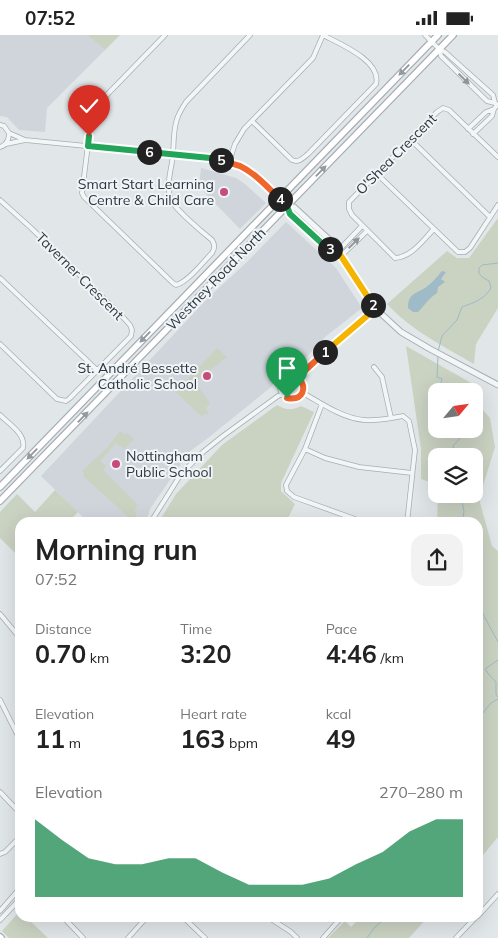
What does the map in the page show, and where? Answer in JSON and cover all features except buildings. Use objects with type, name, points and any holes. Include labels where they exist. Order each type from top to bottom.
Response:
[{"type":"main road","name":"Westney Road North","points":[[0,487],[438,35]]},
{"type":"main road","name":"Westney Road North","points":[[0,501],[453,35]]},
{"type":"street","points":[[165,35],[92,112],[82,193],[176,285],[181,284],[212,253],[214,245],[178,209],[171,199],[169,184],[174,128],[180,111],[186,102],[250,35]]},
{"type":"street","points":[[229,162],[238,138],[244,129],[313,58],[323,35],[361,56],[373,68],[376,74],[376,84],[301,160],[292,160],[252,121]]},
{"type":"street","points":[[425,35],[493,95],[496,106],[492,116],[474,134]]},
{"type":"street","points":[[439,49],[441,56],[487,101],[496,106]]},
{"type":"street","points":[[468,129],[486,112],[496,106]]},
{"type":"street","name":"O'Shea Crescent","points":[[434,229],[409,254],[395,258],[352,215],[349,209],[349,202],[437,112],[443,109],[449,110],[498,157]]},
{"type":"street","points":[[0,125],[9,133],[25,140]]},
{"type":"street","points":[[6,144],[9,140],[9,133]]},
{"type":"street","points":[[0,147],[25,140],[210,158],[229,162],[240,167],[248,171],[280,199],[287,206],[290,214],[327,248],[338,253],[376,309],[401,332],[498,385]]},
{"type":"street","points":[[411,140],[490,217]]},
{"type":"street","points":[[377,174],[458,253],[465,252],[470,248],[498,205]]},
{"type":"street","name":"Taverner Crescent","points":[[0,200],[68,263],[130,325],[132,330],[131,336],[66,401],[57,399],[0,344]]},
{"type":"street","points":[[338,253],[362,226]]},
{"type":"street","points":[[338,253],[367,231]]},
{"type":"street","points":[[0,278],[98,371]]},
{"type":"street","points":[[298,377],[376,309]]},
{"type":"street","points":[[374,367],[382,377],[391,418]]},
{"type":"street","points":[[291,375],[298,377],[303,382],[303,393],[298,398],[287,398],[283,395],[280,388],[283,379],[291,375]]},
{"type":"street","points":[[303,393],[348,416],[364,420],[403,416],[409,421],[415,450],[408,517]]},
{"type":"street","points":[[154,517],[181,474],[204,452],[278,396],[283,395]]},
{"type":"street","points":[[322,404],[305,449],[286,485],[287,491],[294,497],[349,517]]},
{"type":"street","points":[[0,415],[20,434],[24,444],[23,448],[0,471]]},
{"type":"street","points":[[305,449],[325,459],[359,467],[412,473]]},
{"type":"street","points":[[0,614],[15,632]]},
{"type":"street","points":[[0,700],[15,731]]},
{"type":"street","points":[[0,791],[15,808]]},
{"type":"street","points":[[0,854],[5,852],[15,842]]},
{"type":"street","points":[[0,911],[15,894]]},
{"type":"street","points":[[483,910],[498,894]]},
{"type":"street","points":[[0,920],[15,904]]},
{"type":"street","points":[[68,922],[83,938]]},
{"type":"street","points":[[128,938],[134,935],[143,922]]},
{"type":"street","points":[[188,922],[205,938]]},
{"type":"street","points":[[276,922],[297,938]]},
{"type":"street","points":[[323,938],[337,922]]},
{"type":"street","points":[[456,938],[472,922]]},
{"type":"shaded area","points":[[0,35],[87,35],[105,50],[47,108],[45,132],[19,130],[7,117],[0,116]]},
{"type":"shaded area","points":[[201,168],[236,178],[266,203],[240,229],[199,187]]},
{"type":"shaded area","points":[[286,222],[336,268],[362,308],[325,337],[302,362],[276,379],[271,387],[189,452],[150,509],[148,517],[83,517],[41,476],[207,299]]},
{"type":"green space","points":[[87,35],[120,35],[105,50]]},
{"type":"green space","points":[[498,218],[498,308],[476,344],[474,364],[417,330],[387,304],[447,251],[457,258],[469,258]]},
{"type":"green space","points":[[406,346],[471,383],[428,383],[428,438],[483,438],[483,410],[490,418],[495,447],[483,486],[483,448],[428,448],[428,481],[421,479],[421,449]]},
{"type":"green space","points":[[217,348],[227,357],[195,382],[210,403],[206,408],[209,413],[201,416],[176,392]]},
{"type":"green space","points":[[277,405],[289,409],[301,406],[314,412],[281,483],[281,491],[295,504],[288,517],[162,517],[176,494],[222,445]]},
{"type":"green space","points":[[120,431],[125,435],[127,433],[134,439],[124,449],[116,443],[100,461],[106,466],[103,470],[137,504],[135,511],[136,517],[128,517],[84,477],[83,470],[106,449]]},
{"type":"green space","points":[[55,490],[78,512],[73,517],[15,517],[15,553],[0,538],[0,512],[17,494],[35,512]]},
{"type":"green space","points":[[438,503],[480,503],[492,546],[498,551],[498,837],[483,855],[483,517],[437,517]]},
{"type":"green space","points":[[15,917],[15,922],[31,922],[48,938],[9,938],[2,931]]},
{"type":"green space","points":[[344,922],[351,927],[356,922],[423,922],[409,938],[328,938]]},
{"type":"water","points":[[442,271],[446,272],[441,279],[445,282],[438,287],[437,293],[418,312],[413,312],[408,308],[411,297],[429,285]]},
{"type":"waterway","points":[[438,352],[442,336],[457,320],[462,307],[482,298],[491,288],[489,281],[479,273],[479,268],[482,265],[498,263]]},
{"type":"waterway","points":[[438,356],[437,377],[442,379],[441,383]]},
{"type":"waterway","points":[[453,448],[460,438]]},
{"type":"waterway","points":[[462,503],[463,517]]},
{"type":"waterway","points":[[483,614],[498,642]]},
{"type":"waterway","points":[[498,660],[485,669],[496,682],[496,695],[498,697]]},
{"type":"waterway","points":[[483,713],[491,703],[498,699]]},
{"type":"waterway","points":[[367,938],[381,922]]},
{"type":"place","name":"Smart Start Learning Centre & Child Care","points":[[224,192]]},
{"type":"place","name":"St. André Bessette Catholic School","points":[[207,376]]},
{"type":"place","name":"Nottingham Public School","points":[[116,464]]},
{"type":"route","points":[[89,136],[88,146],[219,159],[240,167],[258,179],[287,206],[290,214],[327,248],[341,256],[376,309],[298,377],[303,382],[304,388],[303,393],[298,398],[287,398]]}]
